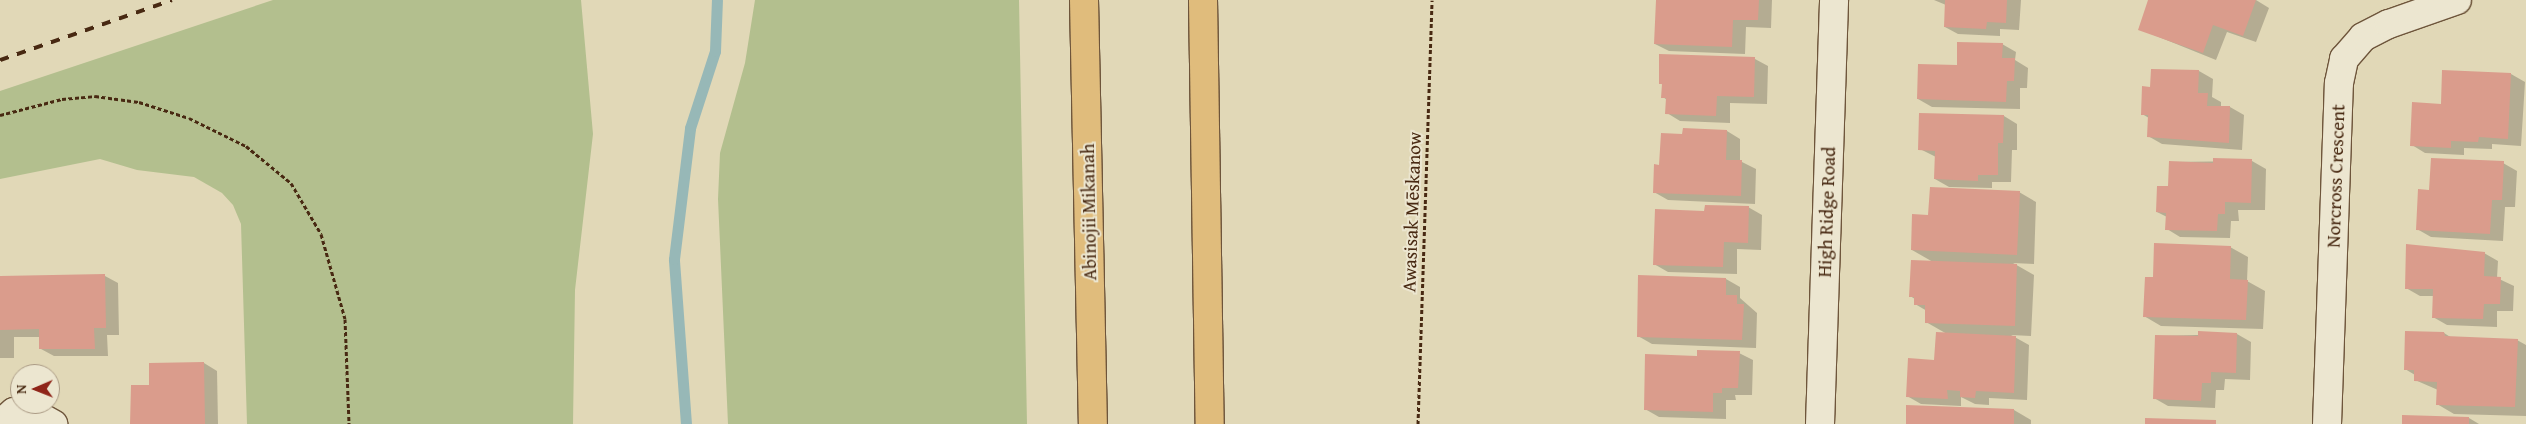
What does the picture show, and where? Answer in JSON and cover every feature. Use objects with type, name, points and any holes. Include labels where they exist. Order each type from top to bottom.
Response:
[{"type":"main road","name":"Abinojii Mikanah","points":[[1084,0],[1093,424]]},
{"type":"main road","points":[[1203,0],[1210,424]]},
{"type":"street","name":"High Ridge Road","points":[[1820,424],[1834,0]]},
{"type":"street","name":"Norcross Crescent","points":[[2327,424],[2339,83],[2344,59],[2363,37],[2390,24],[2457,0]]},
{"type":"street","points":[[0,424],[14,412],[35,414],[53,424]]},
{"type":"path","name":"Awasisak Mēskanow","points":[[1418,424],[1432,0]]},
{"type":"path","points":[[0,115],[62,99],[95,96],[139,102],[188,118],[246,146],[291,183],[321,234],[345,319],[349,424]]},
{"type":"green space","points":[[273,0],[581,0],[593,134],[575,290],[573,424],[247,424],[241,224],[233,205],[222,193],[194,177],[137,170],[100,159],[0,179],[0,91]]},
{"type":"green space","points":[[755,0],[1019,0],[1027,424],[728,424],[718,199],[720,153],[745,63]]},
{"type":"building","points":[[1656,0],[1759,0],[1758,20],[1733,20],[1732,47],[1654,44]]},
{"type":"building","points":[[1945,0],[2007,0],[2006,23],[1987,22],[1986,29],[1944,27]]},
{"type":"building","points":[[2148,0],[2256,0],[2243,36],[2213,25],[2203,53],[2138,30]]},
{"type":"building","points":[[1957,42],[2003,43],[2002,58],[2015,58],[2014,81],[2007,81],[2006,102],[1917,99],[1918,64],[1957,65]]},
{"type":"building","points":[[1659,54],[1755,57],[1754,97],[1717,96],[1716,116],[1665,114],[1666,98],[1661,98],[1662,84],[1659,84]]},
{"type":"building","points":[[2151,69],[2199,70],[2198,93],[2208,93],[2207,106],[2230,106],[2229,143],[2147,137],[2148,115],[2141,115],[2142,86],[2150,87]]},
{"type":"building","points":[[2442,70],[2511,73],[2508,139],[2479,137],[2478,142],[2451,141],[2451,148],[2410,146],[2412,102],[2441,104]]},
{"type":"building","points":[[1919,113],[2004,115],[2003,143],[1998,143],[1998,175],[1978,175],[1978,181],[1934,179],[1935,151],[1918,150]]},
{"type":"building","points":[[1683,128],[1727,130],[1726,160],[1742,160],[1741,196],[1653,193],[1654,164],[1659,165],[1661,133],[1682,134]]},
{"type":"building","points":[[2213,158],[2252,159],[2251,203],[2225,202],[2225,214],[2218,214],[2217,231],[2165,230],[2166,213],[2156,212],[2157,186],[2168,186],[2169,161],[2213,163]]},
{"type":"building","points":[[2431,158],[2504,161],[2502,200],[2492,200],[2490,234],[2416,230],[2418,189],[2429,190]]},
{"type":"building","points":[[1930,187],[2020,191],[2017,255],[1911,250],[1912,214],[1928,215]]},
{"type":"building","points":[[1705,205],[1749,206],[1748,243],[1724,242],[1723,267],[1653,265],[1655,209],[1704,211]]},
{"type":"building","points":[[2154,243],[2231,246],[2230,279],[2248,280],[2246,320],[2143,317],[2145,277],[2153,277]]},
{"type":"building","points":[[2406,244],[2485,252],[2484,276],[2501,277],[2500,304],[2484,304],[2483,319],[2432,318],[2433,289],[2405,289]]},
{"type":"building","points":[[1911,260],[2017,264],[2015,326],[1925,323],[1925,305],[1914,305],[1914,297],[1909,297]]},
{"type":"building","points":[[105,274],[106,328],[94,328],[95,349],[39,349],[39,329],[0,330],[0,276]]},
{"type":"building","points":[[1638,275],[1726,278],[1726,295],[1737,295],[1737,304],[1744,304],[1742,340],[1637,337]]},
{"type":"building","points":[[2198,331],[2237,333],[2236,373],[2211,372],[2211,383],[2202,383],[2201,401],[2153,399],[2155,335],[2198,336]]},
{"type":"building","points":[[2405,331],[2444,332],[2445,336],[2518,339],[2515,407],[2436,405],[2437,382],[2414,381],[2414,370],[2404,370]]},
{"type":"building","points":[[1936,332],[2016,336],[2014,393],[1976,391],[1975,398],[1960,397],[1960,391],[1947,390],[1948,399],[1906,397],[1908,358],[1934,360]]},
{"type":"building","points":[[1697,350],[1740,351],[1738,388],[1722,388],[1722,393],[1713,393],[1713,412],[1644,410],[1645,354],[1697,356]]},
{"type":"building","points":[[204,362],[205,424],[130,424],[131,385],[149,385],[149,363]]},
{"type":"building","points":[[1906,405],[2014,409],[2014,424],[1906,424]]},
{"type":"building","points":[[2402,415],[2469,417],[2469,424],[2402,424]]},
{"type":"building","points":[[2145,418],[2216,420],[2216,424],[2145,424]]},
{"type":"waterway","points":[[686,424],[674,259],[690,128],[715,51],[717,0]]},
{"type":"railway","points":[[0,60],[172,0]]}]
